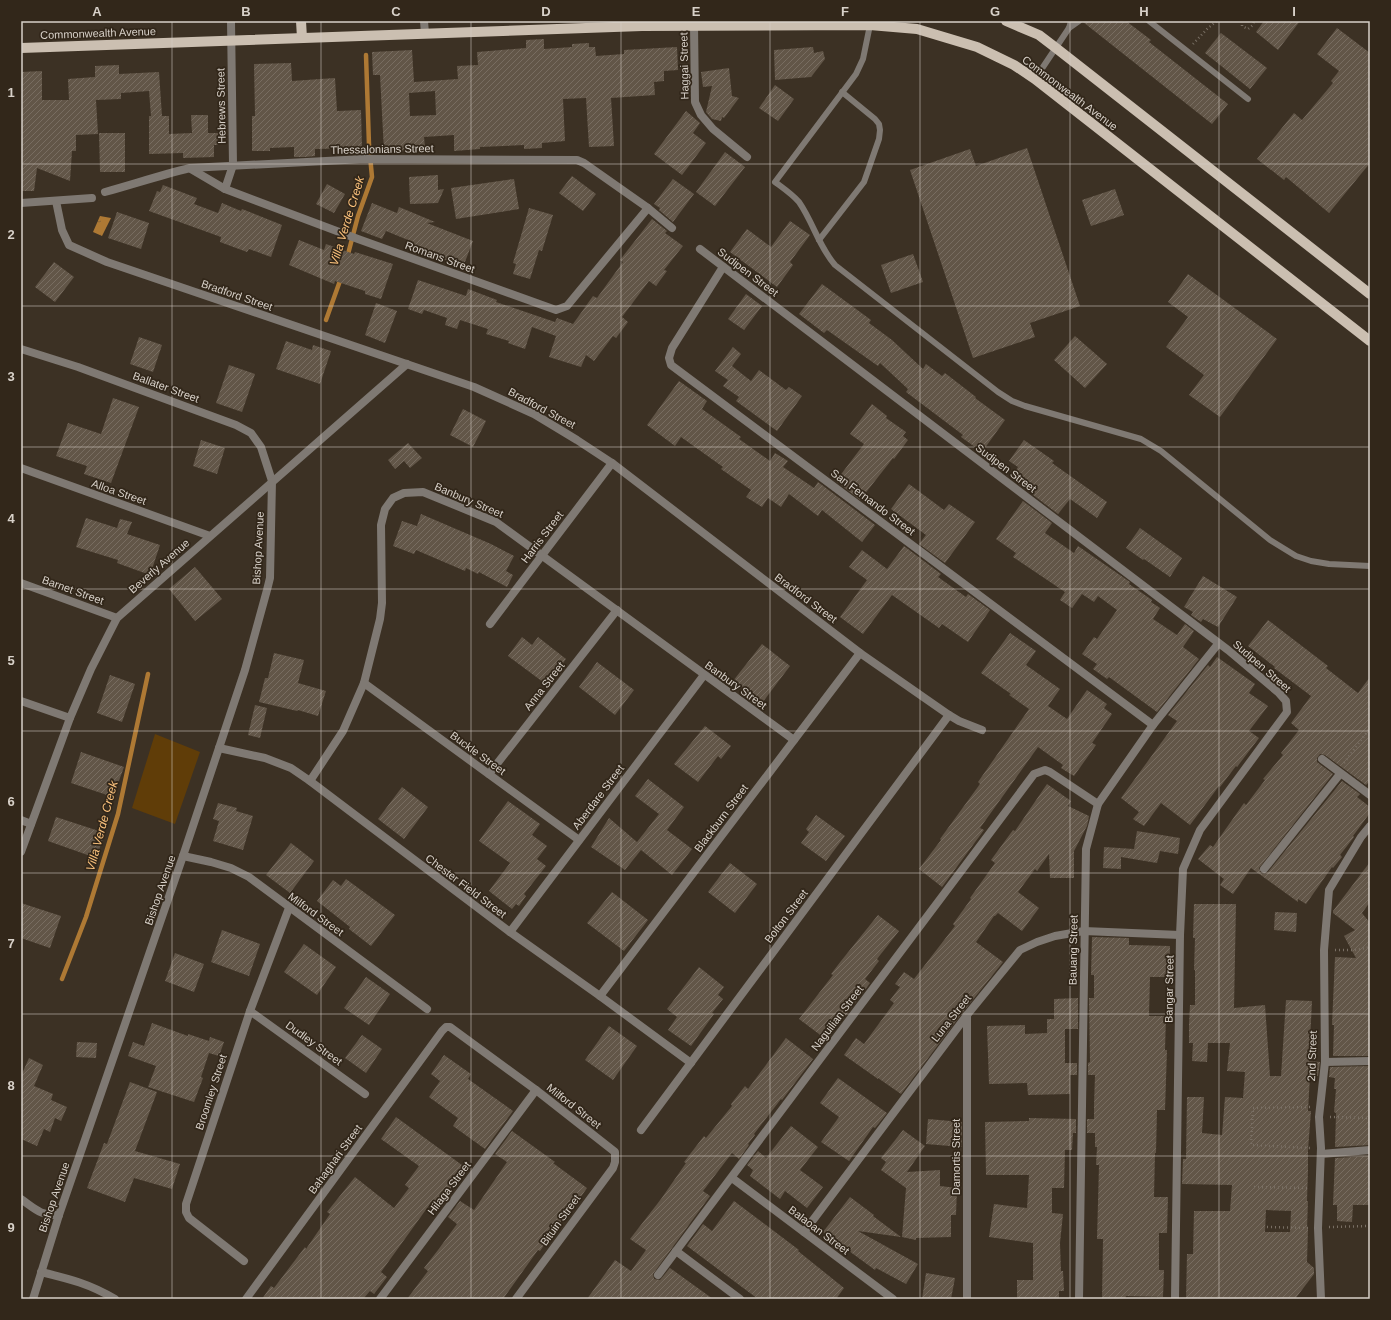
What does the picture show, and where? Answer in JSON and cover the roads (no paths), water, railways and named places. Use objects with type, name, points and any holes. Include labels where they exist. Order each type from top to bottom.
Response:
[{"type":"main road","points":[[301,21],[302,38]]},
{"type":"main road","points":[[1006,21],[1039,35],[1370,294]]},
{"type":"main road","name":"Commonwealth Avenue","points":[[21,48],[694,25],[870,25],[917,29],[977,47],[1014,65],[1035,79],[1370,341]]},
{"type":"street","name":"Hebrews Street","points":[[226,189],[233,165],[231,21]]},
{"type":"street","points":[[424,21],[425,33]]},
{"type":"street","name":"Haggai Street","points":[[694,25],[695,102],[701,116],[713,129],[747,157]]},
{"type":"street","name":"Thessalonians Street","points":[[105,192],[141,183],[163,174],[190,168],[233,165],[364,159],[577,160],[584,163],[648,208]]},
{"type":"street","name":"Romans Street","points":[[190,168],[226,189],[358,239],[556,310],[567,306],[648,208]]},
{"type":"street","points":[[21,203],[92,198]]},
{"type":"street","name":"Bradford Street","points":[[56,201],[62,230],[69,245],[107,262],[474,387],[534,414],[578,440],[612,463],[860,653],[949,715],[959,721],[982,730]]},
{"type":"street","points":[[648,208],[672,228]]},
{"type":"street","name":"Sudipen Street","points":[[700,249],[1218,644],[1279,693],[1286,701],[1287,712]]},
{"type":"street","name":"San Fernando Street","points":[[723,267],[672,348],[669,358],[671,365],[1153,725]]},
{"type":"street","name":"Ballater Street","points":[[21,349],[78,367],[236,425],[251,433],[261,447],[272,481]]},
{"type":"street","name":"Beverly Avenue","points":[[21,852],[70,718],[91,669],[118,618],[272,481],[407,364]]},
{"type":"street","name":"Harris Street","points":[[490,624],[612,463]]},
{"type":"street","name":"Alloa Street","points":[[21,468],[210,536]]},
{"type":"street","name":"Bishop Avenue","points":[[34,1299],[59,1215],[183,856],[245,670],[270,578],[272,481]]},
{"type":"street","name":"Banbury Street","points":[[310,781],[344,731],[364,683],[380,619],[382,603],[381,525],[384,509],[393,498],[404,493],[423,492],[496,522],[794,740]]},
{"type":"street","name":"Barnet Street","points":[[21,583],[118,618]]},
{"type":"street","name":"Anna Street","points":[[489,774],[617,610]]},
{"type":"street","name":"Bauang Street","points":[[1079,1299],[1086,849],[1098,804],[1153,725],[1218,644]]},
{"type":"street","name":"Blackburn Street","points":[[600,996],[860,653]]},
{"type":"street","name":"Aberdare Street","points":[[510,932],[704,675]]},
{"type":"street","name":"Buckle Street","points":[[364,683],[579,840]]},
{"type":"street","points":[[21,701],[70,718]]},
{"type":"street","name":"Bangar Street","points":[[1175,1299],[1180,935],[1183,869],[1200,830],[1287,712]]},
{"type":"street","name":"Bolton Street","points":[[641,1130],[949,715]]},
{"type":"street","name":"Chester Field Street","points":[[219,748],[265,758],[291,768],[510,932],[691,1063]]},
{"type":"street","points":[[1322,759],[1370,795]]},
{"type":"street","name":"Naguilian Street","points":[[658,1275],[1034,774],[1045,770],[1050,772],[1098,804]]},
{"type":"street","points":[[1264,869],[1339,773]]},
{"type":"street","points":[[21,820],[32,824]]},
{"type":"street","name":"2nd Street","points":[[1321,1299],[1318,1228],[1321,1151],[1319,1117],[1325,1062],[1324,950],[1329,890],[1361,837],[1370,826]]},
{"type":"street","name":"Milford Street","points":[[183,856],[231,868],[249,877],[427,1009]]},
{"type":"street","name":"Broomley Street","points":[[244,1261],[189,1218],[186,1212],[186,1204],[250,1011],[289,908]]},
{"type":"street","name":"Luna Street","points":[[804,1232],[967,1015],[1020,950],[1055,936],[1084,932],[1180,935]]},
{"type":"street","name":"Dudley Street","points":[[250,1011],[365,1094]]},
{"type":"street","name":"Damortis Street","points":[[967,1015],[967,1299]]},
{"type":"street","name":"Milford Street","points":[[442,1031],[446,1027],[450,1026],[536,1090],[615,1152]]},
{"type":"street","name":"Bahaghari Street","points":[[246,1299],[442,1031]]},
{"type":"street","points":[[1325,1062],[1370,1061]]},
{"type":"street","name":"Hilaga Street","points":[[380,1299],[536,1090]]},
{"type":"street","points":[[1321,1151],[1370,1150]]},
{"type":"street","name":"Bituin Street","points":[[516,1299],[613,1168],[615,1162],[615,1152]]},
{"type":"street","name":"Balaoan Street","points":[[732,1178],[893,1299]]},
{"type":"street","points":[[21,1199],[41,1213],[50,1216],[59,1215]]},
{"type":"street","points":[[676,1250],[740,1299]]},
{"type":"street","points":[[41,1272],[76,1280],[96,1288],[115,1299]]},
{"type":"lane","points":[[1035,79],[1069,28],[1071,21]]},
{"type":"lane","points":[[1069,28],[1079,21]]},
{"type":"lane","points":[[1149,21],[1248,99]]},
{"type":"lane","points":[[870,25],[863,59],[856,74],[775,182],[799,202],[831,260],[841,270],[914,325],[998,392],[1012,401],[1141,439],[1151,444],[1161,450],[1270,540],[1296,556],[1311,561],[1329,564],[1370,566]]},
{"type":"lane","points":[[819,240],[864,182],[879,139],[879,124],[842,92]]},
{"type":"water","points":[[100,216],[111,218],[102,236],[93,232]]},
{"type":"waterway","name":"Villa Verde Creek","points":[[347,258],[358,216],[372,177],[369,145],[366,55]]},
{"type":"waterway","name":"Villa Verde Creek","points":[[326,320],[341,278]]},
{"type":"waterway","name":"Villa Verde Creek","points":[[62,979],[86,917],[118,814],[148,674]]}]
